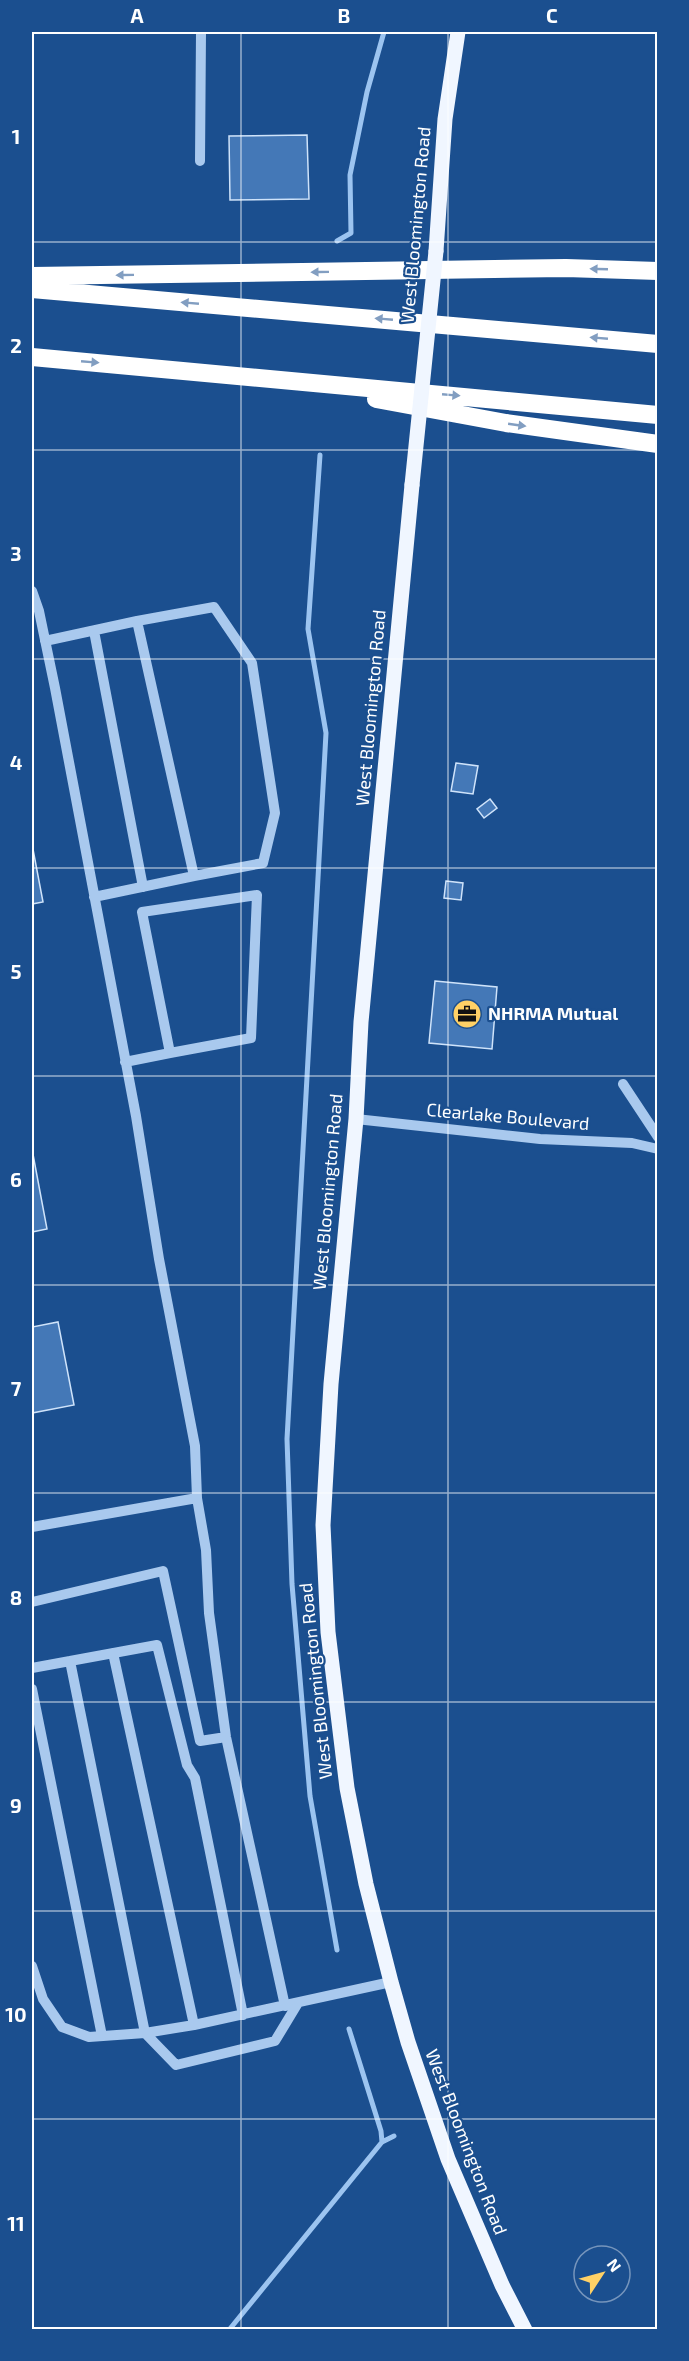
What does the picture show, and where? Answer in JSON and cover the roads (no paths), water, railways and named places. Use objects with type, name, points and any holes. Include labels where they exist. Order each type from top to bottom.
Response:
[{"type":"highway","points":[[32,276],[566,268],[657,272]]},
{"type":"highway","points":[[32,289],[657,344]]},
{"type":"highway","points":[[32,357],[657,415]]},
{"type":"highway","points":[[253,376],[506,423],[657,444]]},
{"type":"main road","name":"West Bloomington Road","points":[[458,32],[444,119],[436,251],[361,1022],[356,1119],[331,1384],[323,1560],[330,1652],[347,1788],[366,1884],[391,1982],[408,2042],[448,2159],[493,2265],[525,2330]]},
{"type":"street","points":[[200,160],[201,32]]},
{"type":"street","points":[[32,591],[45,641],[94,897],[195,1446],[197,1498],[206,1550],[209,1613],[226,1737],[285,2006]]},
{"type":"street","points":[[45,641],[214,607],[252,663],[275,813],[263,863],[94,897]]},
{"type":"street","points":[[137,621],[194,876]]},
{"type":"street","points":[[94,631],[143,887]]},
{"type":"street","points":[[125,1062],[251,1038],[257,895],[142,912],[170,1053]]},
{"type":"street","points":[[623,1084],[657,1137]]},
{"type":"street","name":"Clearlake Boulevard","points":[[356,1119],[540,1139],[632,1143],[657,1149]]},
{"type":"street","points":[[32,1527],[197,1498]]},
{"type":"street","points":[[32,1602],[163,1571],[200,1741],[226,1737]]},
{"type":"street","points":[[32,1668],[157,1645],[187,1765],[195,1778],[243,2015]]},
{"type":"street","points":[[113,1653],[194,2025]]},
{"type":"street","points":[[70,1661],[145,2033],[176,2065],[274,2041],[298,2003]]},
{"type":"street","points":[[32,1689],[102,2036]]},
{"type":"street","points":[[32,1968],[43,1999],[62,2027],[89,2037],[145,2033],[194,2025],[391,1982]]},
{"type":"waterway","points":[[337,241],[351,233],[350,175],[367,92],[384,32]]},
{"type":"waterway","points":[[320,455],[308,629],[326,733],[287,1439],[292,1584],[310,1796],[337,1950]]},
{"type":"waterway","points":[[349,2029],[381,2131],[382,2142]]},
{"type":"waterway","points":[[229,2330],[382,2142],[394,2136]]},
{"type":"place","name":"NHRMA Mutual","points":[[467,1014]]}]
